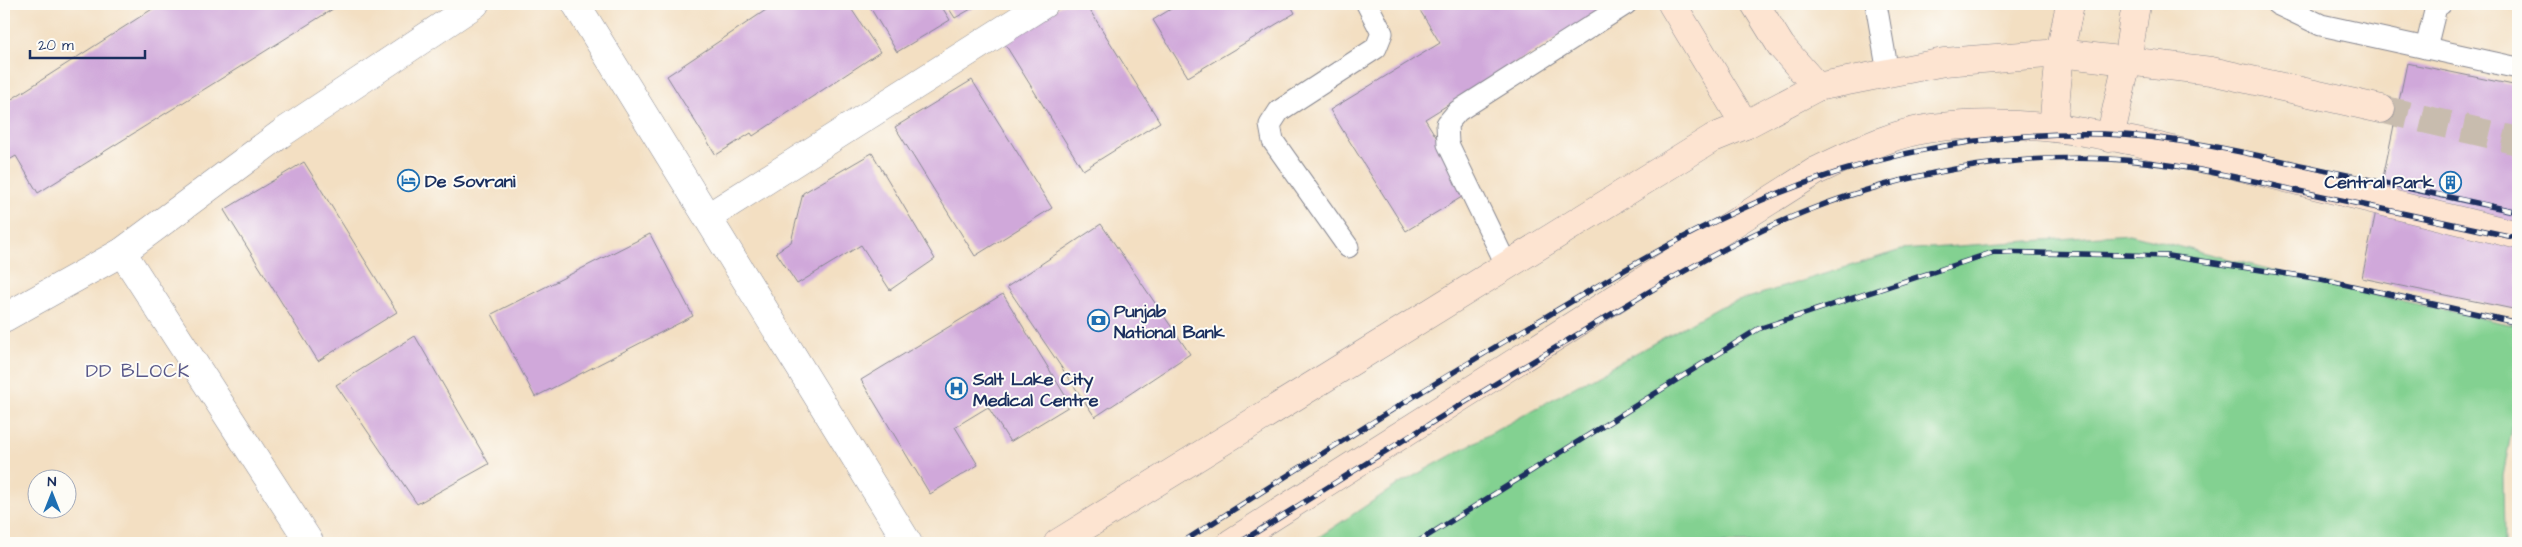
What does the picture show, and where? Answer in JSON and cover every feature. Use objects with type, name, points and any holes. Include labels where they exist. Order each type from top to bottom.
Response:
[{"type":"main road","points":[[1672,4],[1745,125]]},
{"type":"main road","points":[[1756,4],[1781,46],[1818,87]]},
{"type":"main road","points":[[2053,127],[2060,54],[2070,4]]},
{"type":"main road","points":[[2110,138],[2128,62],[2136,4]]},
{"type":"main road","points":[[1058,543],[1713,138],[1745,125],[1818,87],[1944,62],[2060,54],[2211,71],[2380,109]]},
{"type":"main road","points":[[1231,543],[1816,171],[1880,142],[1931,128],[1997,123],[2053,127],[2184,153],[2518,235]]},
{"type":"street","points":[[4,318],[122,252],[282,133],[475,4]]},
{"type":"street","points":[[576,4],[908,543]]},
{"type":"street","points":[[708,217],[1044,4]]},
{"type":"street","points":[[122,252],[310,543]]},
{"type":"lane","points":[[1348,247],[1273,141],[1270,125],[1279,111],[1376,48],[1382,33],[1368,4]]},
{"type":"lane","points":[[1507,266],[1448,144],[1447,124],[1458,111],[1626,4]]},
{"type":"lane","points":[[1876,4],[1888,73]]},
{"type":"lane","points":[[2277,4],[2321,25],[2518,68]]},
{"type":"lane","points":[[2426,48],[2437,5]]},
{"type":"green space","points":[[2130,234],[2343,288],[2518,326],[2518,397],[2503,476],[2504,543],[1310,543],[1394,487],[1719,307],[1901,250]]},
{"type":"building","points":[[160,4],[333,4],[336,7],[38,193],[16,156],[4,163],[4,104]]},
{"type":"building","points":[[775,4],[848,4],[880,52],[753,136],[751,133],[716,155],[667,76]]},
{"type":"building","points":[[868,4],[940,4],[950,20],[897,52]]},
{"type":"building","points":[[946,4],[980,4],[955,18]]},
{"type":"building","points":[[1064,4],[1086,4],[1160,122],[1083,170],[1003,41]]},
{"type":"building","points":[[1179,4],[1290,4],[1295,13],[1188,77],[1153,20]]},
{"type":"building","points":[[1416,4],[1608,6],[1425,119],[1470,192],[1406,231],[1330,110],[1440,43]]},
{"type":"building","name":"Central Park","points":[[2407,63],[2518,86],[2518,310],[2362,278]]},
{"type":"building","points":[[972,80],[1052,208],[975,256],[895,127]]},
{"type":"building","points":[[872,153],[935,259],[890,290],[861,245],[797,284],[776,252],[791,242],[803,193]]},
{"type":"building","points":[[304,162],[397,312],[318,361],[224,210]]},
{"type":"building","name":"Punjab National Bank","points":[[1101,224],[1190,354],[1095,417],[1007,287]]},
{"type":"building","points":[[650,234],[693,316],[535,397],[492,314]]},
{"type":"building","points":[[1003,294],[1071,405],[1010,442],[988,407],[955,427],[978,465],[930,494],[861,380]]},
{"type":"building","points":[[415,336],[489,464],[417,504],[336,385]]},
{"type":"tunnel","points":[[2381,109],[2518,141]]},
{"type":"railway","points":[[1181,543],[1440,380],[1657,252],[1710,224],[1781,192],[1825,176],[1870,163],[1962,143],[2009,137],[2056,134],[2130,135],[2230,150],[2518,212]]},
{"type":"railway","points":[[1239,543],[1483,391],[1715,254],[1809,210],[1845,197],[1919,176],[1995,163],[2033,160],[2071,158],[2156,163],[2225,175],[2518,238]]},
{"type":"railway","points":[[1416,543],[1758,329],[1994,252],[2169,256],[2321,279],[2518,323]]},
{"type":"place","name":"De Sovrani","points":[[409,181]]},
{"type":"place","name":"Central Park","points":[[2450,182]]},
{"type":"place","name":"Punjab National Bank","points":[[1098,321]]},
{"type":"place","name":"Salt Lake City Medical Centre","points":[[957,389]]},
{"type":"district","name":"DD BLOCK","points":[[138,370]]}]
